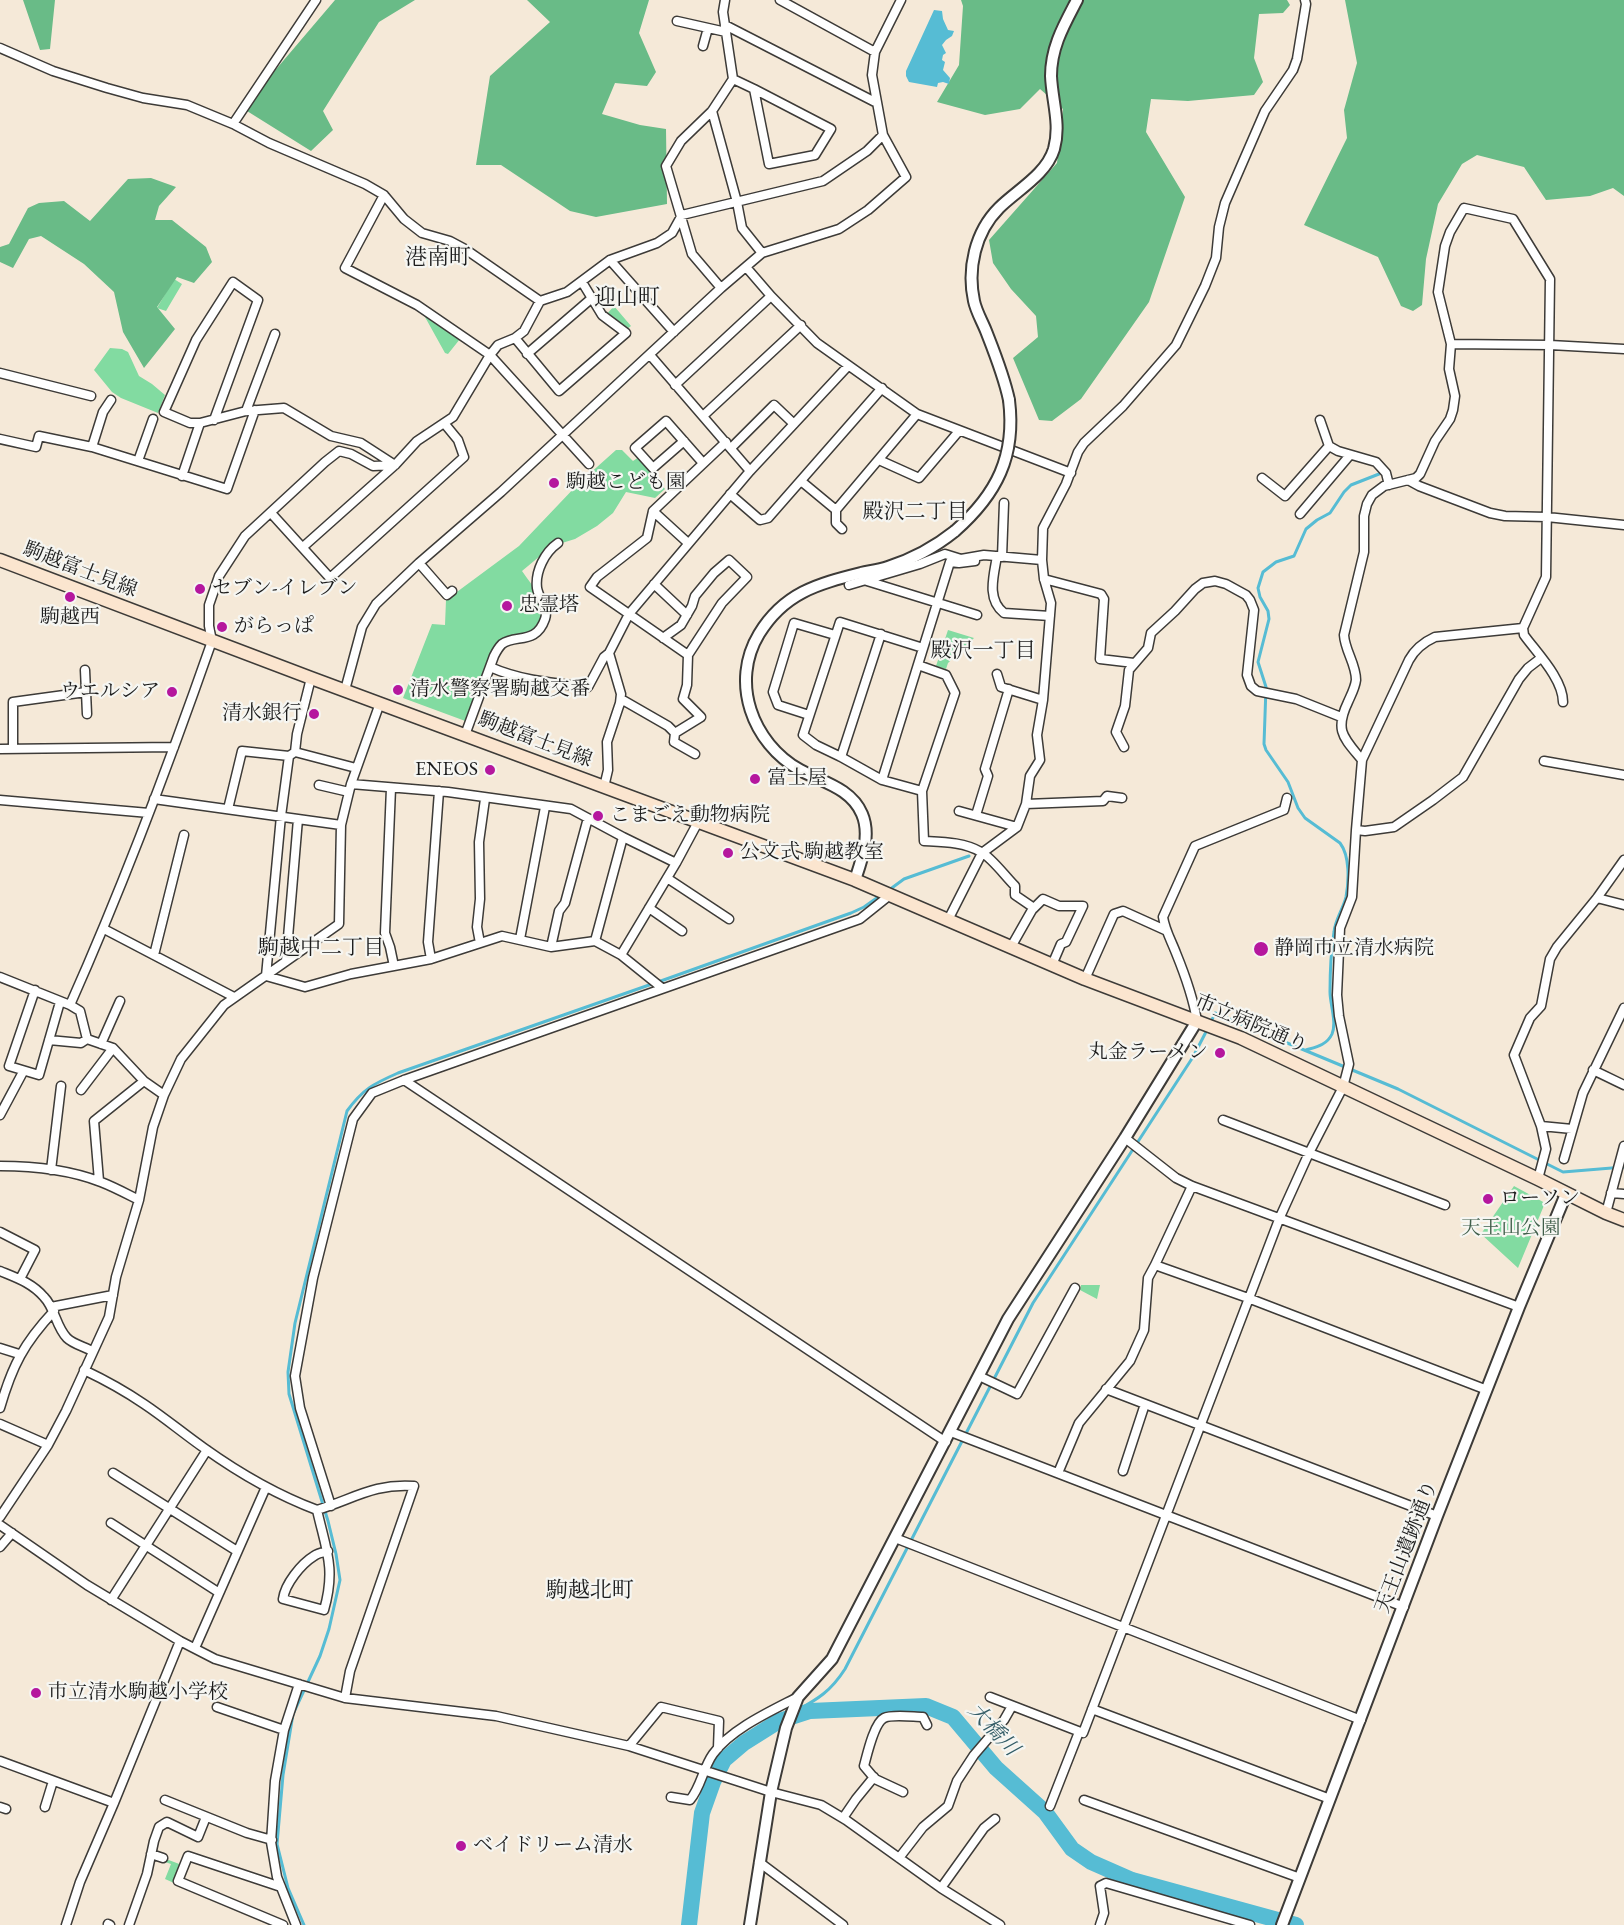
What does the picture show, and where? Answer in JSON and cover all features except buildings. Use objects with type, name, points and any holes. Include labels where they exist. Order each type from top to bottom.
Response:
[{"type":"main road","name":"駒越富士見線","points":[[0,560],[855,880]]},
{"type":"main road","name":"市立病院通り","points":[[855,880],[1085,979],[1241,1038],[1624,1220]]},
{"type":"street","points":[[233,124],[316,0]]},
{"type":"street","points":[[721,288],[692,254],[666,165],[681,141],[712,111],[734,79],[723,12],[725,0]]},
{"type":"street","points":[[780,0],[875,52]]},
{"type":"street","points":[[345,690],[362,627],[371,611],[419,563],[563,436],[721,288],[762,253],[839,229],[868,210],[906,177],[883,135],[872,75],[875,52],[901,0]]},
{"type":"street","points":[[855,880],[867,831],[862,813],[848,795],[837,787],[799,769],[786,760],[760,732],[750,712],[746,693],[745,676],[750,655],[766,622],[774,612],[794,596],[819,585],[886,568],[932,548],[972,516],[993,488],[1006,460],[1011,423],[1009,400],[999,363],[975,303],[972,277],[974,254],[985,225],[996,211],[1039,172],[1052,156],[1057,126],[1051,77],[1055,45],[1077,0]]},
{"type":"street","points":[[948,920],[982,853],[1017,827],[1026,804],[1030,776],[1040,760],[1037,735],[1043,700],[1051,603],[1044,579],[1043,528],[1084,443],[1123,406],[1176,345],[1216,258],[1219,227],[1225,203],[1265,111],[1293,70],[1297,59],[1305,0]]},
{"type":"street","points":[[677,21],[708,28],[726,28],[877,103]]},
{"type":"street","points":[[703,46],[708,28]]},
{"type":"street","points":[[0,48],[53,71],[107,88],[143,98],[187,105],[365,184],[384,195],[404,219],[422,232],[450,241],[465,249],[540,301]]},
{"type":"street","points":[[734,79],[754,89],[831,129],[815,155],[769,164],[754,89]]},
{"type":"street","points":[[712,111],[742,228],[762,253]]},
{"type":"street","points":[[303,547],[395,465],[417,441],[453,417],[490,355],[498,345],[515,338],[524,331],[540,301],[567,292],[610,260],[657,243],[672,233],[682,215],[823,181],[867,151],[883,135]]},
{"type":"street","points":[[384,195],[345,268],[417,305],[490,355],[589,464]]},
{"type":"street","points":[[1362,760],[1344,736],[1341,717],[1356,682],[1355,670],[1344,635],[1364,552],[1364,516],[1367,504],[1378,489],[1416,478],[1420,474],[1435,441],[1450,419],[1455,396],[1449,369],[1451,344],[1438,292],[1448,239],[1464,208],[1512,219],[1551,279],[1546,577],[1523,628],[1524,635],[1557,679],[1563,694],[1563,702]]},
{"type":"street","points":[[610,260],[674,332]]},
{"type":"street","points":[[746,267],[817,343],[917,414],[1071,473]]},
{"type":"street","points":[[214,420],[258,300],[233,282],[196,340],[164,412],[190,423],[200,423],[214,420],[251,410],[284,408],[331,436],[361,443],[395,465]]},
{"type":"street","points":[[515,338],[559,391],[626,333],[602,315],[582,282]]},
{"type":"street","points":[[675,385],[771,296]]},
{"type":"street","points":[[527,354],[592,298]]},
{"type":"street","points":[[703,416],[801,325]]},
{"type":"street","points":[[0,439],[36,447],[39,436],[92,447],[227,489],[275,334]]},
{"type":"street","points":[[1451,344],[1550,345],[1624,349]]},
{"type":"street","points":[[650,355],[750,471]]},
{"type":"street","points":[[490,667],[511,676],[588,687],[604,657],[609,653],[628,614],[750,471],[848,366]]},
{"type":"street","points":[[0,373],[91,396]]},
{"type":"street","points":[[730,494],[760,520],[768,518],[882,388]]},
{"type":"street","points":[[92,447],[103,412],[111,400]]},
{"type":"street","points":[[688,655],[590,587],[597,577],[647,538],[653,512],[704,463],[774,405],[794,424]]},
{"type":"street","points":[[842,529],[836,523],[836,510],[917,414]]},
{"type":"street","points":[[138,462],[153,419]]},
{"type":"street","points":[[1320,420],[1329,446],[1338,451],[1376,462],[1386,473],[1389,485]]},
{"type":"street","points":[[684,441],[652,468],[635,448],[666,421],[704,463]]},
{"type":"street","points":[[182,476],[200,423]]},
{"type":"street","points":[[271,513],[330,578],[464,457],[458,440],[444,423]]},
{"type":"street","points":[[879,460],[919,478],[959,431]]},
{"type":"street","points":[[1262,478],[1285,496],[1329,446]]},
{"type":"street","points":[[70,1005],[104,929],[213,641],[209,626],[209,605],[219,576],[245,536],[339,451],[351,454],[373,466],[395,465]]},
{"type":"street","points":[[1300,514],[1350,455]]},
{"type":"street","points":[[1408,480],[1490,513],[1624,525]]},
{"type":"street","points":[[801,481],[836,510]]},
{"type":"street","points":[[1004,503],[999,556],[991,588],[1000,611],[1050,616]]},
{"type":"street","points":[[653,512],[688,543]]},
{"type":"street","points":[[465,735],[500,645],[529,637],[542,626],[546,608],[537,588],[538,575],[544,556],[558,543]]},
{"type":"street","points":[[849,585],[920,564],[945,554],[961,559],[975,556],[999,556],[1042,560]]},
{"type":"street","points":[[882,780],[950,562],[975,561],[975,556]]},
{"type":"street","points":[[663,638],[681,625],[695,596],[714,573],[729,560],[747,577],[722,603],[688,655],[687,685],[683,699],[701,717],[675,733]]},
{"type":"street","points":[[419,563],[447,595],[452,591]]},
{"type":"street","points":[[1044,579],[1101,594],[1104,600],[1100,659],[1134,663]]},
{"type":"street","points":[[866,581],[977,615]]},
{"type":"street","points":[[1124,747],[1116,732],[1125,706],[1129,670],[1148,648],[1151,633],[1195,588],[1203,583],[1215,581],[1226,584],[1246,596],[1254,610],[1247,675],[1251,686],[1257,691],[1296,699],[1341,717]]},
{"type":"street","points":[[654,584],[687,615]]},
{"type":"street","points":[[922,791],[882,780],[816,745],[803,735],[840,622],[923,648]]},
{"type":"street","points":[[809,715],[778,705],[773,692],[794,623],[835,635]]},
{"type":"street","points":[[990,1697],[1083,1733],[1280,1217],[1308,1153],[1343,1087],[1349,1064],[1337,995],[1339,939],[1340,928],[1352,897],[1362,760],[1409,660],[1418,647],[1435,637],[1523,628]]},
{"type":"street","points":[[841,757],[880,634]]},
{"type":"street","points":[[604,787],[608,770],[607,742],[621,699],[609,653]]},
{"type":"street","points":[[1356,830],[1394,827],[1463,777],[1516,685],[1528,668],[1541,658]]},
{"type":"street","points":[[918,665],[946,675],[955,693],[922,791],[924,841],[964,845],[982,853],[1015,886],[1015,895],[1034,908]]},
{"type":"street","points":[[85,670],[87,714]]},
{"type":"street","points":[[997,674],[1001,687],[1043,700]]},
{"type":"street","points":[[266,976],[281,816],[292,754],[311,678]]},
{"type":"street","points":[[976,815],[987,777],[985,768],[1009,689]]},
{"type":"street","points":[[14,749],[13,702],[86,692]]},
{"type":"street","points":[[621,699],[668,726],[675,733]]},
{"type":"street","points":[[0,1517],[48,1445],[109,1317],[116,1277],[139,1200],[153,1127],[164,1095],[181,1059],[224,1005],[339,924],[341,825],[356,768],[380,703]]},
{"type":"street","points":[[675,733],[674,742],[695,753]]},
{"type":"street","points":[[0,749],[174,747]]},
{"type":"street","points":[[228,809],[242,751],[292,754],[356,768]]},
{"type":"street","points":[[1544,761],[1624,775]]},
{"type":"street","points":[[319,785],[439,792],[571,809],[676,863]]},
{"type":"street","points":[[391,788],[385,933],[394,966]]},
{"type":"street","points":[[431,958],[428,942],[439,792]]},
{"type":"street","points":[[1026,804],[1103,801],[1107,796],[1122,798]]},
{"type":"street","points":[[750,1925],[771,1792],[786,1728],[796,1701],[832,1659],[1008,1319],[1125,1138],[1197,1021],[1186,978],[1165,930],[1163,917],[1196,846],[1284,810],[1287,798]]},
{"type":"street","points":[[154,799],[341,825]]},
{"type":"street","points":[[480,943],[477,927],[480,899],[479,842],[485,799]]},
{"type":"street","points":[[0,800],[149,813]]},
{"type":"street","points":[[520,939],[545,807]]},
{"type":"street","points":[[959,811],[1017,827]]},
{"type":"street","points":[[551,947],[559,911],[565,903],[588,818]]},
{"type":"street","points":[[286,961],[298,819]]},
{"type":"street","points":[[621,955],[698,822]]},
{"type":"street","points":[[154,955],[184,835]]},
{"type":"street","points":[[595,941],[623,837]]},
{"type":"street","points":[[1538,1179],[1546,1149],[1541,1126],[1514,1054],[1530,1018],[1540,1006],[1550,959],[1624,860]]},
{"type":"street","points":[[667,878],[729,919]]},
{"type":"street","points":[[331,1506],[300,1408],[295,1376],[314,1278],[353,1119],[372,1093],[860,919],[890,895]]},
{"type":"street","points":[[1597,898],[1624,905]]},
{"type":"street","points":[[1011,947],[1034,908],[1043,899],[1059,906],[1083,906],[1066,942],[1061,944],[1052,965]]},
{"type":"street","points":[[649,908],[682,931]]},
{"type":"street","points":[[1085,979],[1114,914],[1122,911],[1165,930]]},
{"type":"street","points":[[104,929],[234,997]]},
{"type":"street","points":[[266,976],[304,987],[351,974],[431,958],[502,936],[551,947],[595,941],[621,955],[662,988]]},
{"type":"street","points":[[0,977],[80,1011],[87,1039]]},
{"type":"street","points":[[35,990],[9,1066],[39,1075],[60,1002]]},
{"type":"street","points":[[101,1044],[120,1001]]},
{"type":"street","points":[[1564,1159],[1583,1093],[1624,1008]]},
{"type":"street","points":[[87,1039],[113,1048],[144,1081],[164,1095]]},
{"type":"street","points":[[49,1040],[81,1043],[87,1039]]},
{"type":"street","points":[[81,1090],[113,1048]]},
{"type":"street","points":[[1593,1070],[1624,1085]]},
{"type":"street","points":[[0,1115],[23,1072]]},
{"type":"street","points":[[404,1080],[948,1437],[1058,1473],[1404,1607]]},
{"type":"street","points":[[99,1181],[94,1121],[144,1081]]},
{"type":"street","points":[[51,1170],[61,1086]]},
{"type":"street","points":[[1223,1120],[1445,1205]]},
{"type":"street","points":[[1541,1126],[1572,1129]]},
{"type":"street","points":[[1125,1138],[1176,1178],[1192,1186],[1519,1307]]},
{"type":"street","points":[[1606,1213],[1624,1146]]},
{"type":"street","points":[[0,1166],[51,1170],[99,1181],[139,1200]]},
{"type":"street","points":[[1058,1473],[1079,1423],[1130,1362],[1144,1330],[1148,1278],[1192,1186]]},
{"type":"street","points":[[1611,1193],[1624,1194]]},
{"type":"street","name":"天王山遺跡通り","points":[[1282,1925],[1437,1516],[1566,1194]]},
{"type":"street","points":[[0,1232],[35,1250],[20,1279]]},
{"type":"street","points":[[1155,1265],[1248,1298],[1487,1390]]},
{"type":"street","points":[[0,1271],[28,1282],[46,1298],[60,1328],[68,1339],[92,1351]]},
{"type":"street","points":[[979,1376],[1017,1394],[1075,1288]]},
{"type":"street","points":[[0,1408],[19,1354],[52,1309],[113,1295]]},
{"type":"street","points":[[0,1348],[19,1354]]},
{"type":"street","points":[[84,1370],[145,1404],[207,1450],[266,1487],[287,1499],[317,1510],[377,1489],[396,1485],[414,1486],[350,1671],[345,1698]]},
{"type":"street","points":[[1106,1389],[1437,1516]]},
{"type":"street","points":[[1123,1471],[1145,1404]]},
{"type":"street","points":[[0,1424],[48,1445]]},
{"type":"street","points":[[111,1600],[207,1450]]},
{"type":"street","points":[[113,1473],[237,1551]]},
{"type":"street","points":[[195,1648],[266,1487]]},
{"type":"street","points":[[317,1510],[328,1551],[331,1581],[324,1610],[283,1599],[288,1585],[304,1566],[316,1555],[328,1551]]},
{"type":"street","points":[[111,1522],[218,1592]]},
{"type":"street","points":[[0,1525],[111,1600],[215,1659],[345,1698],[496,1716],[629,1746],[771,1792],[821,1805],[843,1818],[940,1888],[1000,1925]]},
{"type":"street","points":[[0,1547],[12,1533]]},
{"type":"street","points":[[895,1538],[1361,1720]]},
{"type":"street","points":[[66,1925],[80,1882],[180,1641]]},
{"type":"street","points":[[296,1925],[273,1861],[272,1840],[275,1781],[284,1730],[304,1685]]},
{"type":"street","points":[[671,1797],[690,1800],[718,1748],[737,1732],[758,1719],[796,1701]]},
{"type":"street","points":[[899,1858],[922,1827],[948,1806],[957,1781],[974,1755],[1004,1720],[1012,1706]]},
{"type":"street","points":[[217,1707],[284,1730]]},
{"type":"street","points":[[629,1746],[661,1707],[719,1721],[718,1748]]},
{"type":"street","points":[[1092,1709],[1330,1800]]},
{"type":"street","points":[[903,1792],[874,1777],[864,1766],[878,1723],[887,1716],[923,1717],[927,1725]]},
{"type":"street","points":[[1050,1806],[1079,1732]]},
{"type":"street","points":[[0,1761],[114,1803]]},
{"type":"street","points":[[843,1818],[874,1777]]},
{"type":"street","points":[[45,1807],[53,1781]]},
{"type":"street","points":[[165,1800],[247,1833],[272,1840]]},
{"type":"street","points":[[1084,1800],[1300,1878]]},
{"type":"street","points":[[129,1925],[147,1874],[154,1841],[162,1824],[167,1822],[198,1837],[206,1817]]},
{"type":"street","points":[[940,1888],[984,1828],[995,1819]]},
{"type":"street","points":[[152,1854],[163,1858]]},
{"type":"street","points":[[281,1887],[188,1856],[177,1881],[283,1925]]},
{"type":"street","points":[[759,1862],[843,1925]]},
{"type":"street","points":[[1100,1925],[1104,1913],[1100,1886],[1106,1883],[1250,1925]]},
{"type":"green space","points":[[23,0],[55,0],[50,49],[40,50]]},
{"type":"green space","points":[[335,0],[415,0],[379,22],[323,111],[333,130],[311,151],[247,111],[272,74]]},
{"type":"green space","points":[[527,0],[649,0],[639,33],[656,72],[647,86],[615,83],[602,114],[640,125],[666,129],[667,204],[596,217],[570,211],[501,165],[476,165],[490,76],[550,22]]},
{"type":"green space","points":[[961,0],[1287,0],[1290,5],[1283,13],[1259,14],[1254,58],[1263,82],[1254,95],[1188,101],[1151,99],[1146,132],[1185,197],[1149,302],[1081,399],[1052,421],[1039,420],[1013,358],[1038,337],[1036,316],[1011,289],[993,263],[989,240],[1057,163],[1063,109],[1040,89],[1020,109],[985,115],[937,102],[959,65],[963,6]]},
{"type":"green space","points":[[1345,0],[1624,0],[1624,196],[1613,188],[1590,196],[1546,200],[1524,167],[1477,155],[1462,164],[1438,204],[1426,259],[1422,305],[1413,311],[1401,306],[1378,257],[1304,225],[1347,138],[1344,110],[1357,63]]},
{"type":"green space","points":[[151,178],[176,187],[159,206],[155,220],[172,220],[206,247],[212,262],[194,283],[177,277],[157,307],[175,329],[144,368],[123,332],[114,292],[84,264],[41,236],[29,239],[13,268],[0,262],[0,247],[9,244],[28,208],[39,203],[64,201],[90,221],[128,179]]},
{"type":"green space","points":[[174,279],[182,284],[166,311],[157,308]]},
{"type":"green space","points":[[614,306],[631,326],[626,330],[606,315]]},
{"type":"green space","points":[[427,315],[460,339],[448,354],[445,353],[425,317]]},
{"type":"green space","points":[[110,348],[128,352],[139,376],[165,395],[158,413],[112,392],[94,370]]},
{"type":"green space","points":[[616,450],[622,450],[633,461],[639,457],[665,489],[655,498],[626,492],[613,513],[597,526],[575,539],[562,543],[546,560],[540,556],[522,571],[540,600],[541,616],[532,632],[507,637],[496,643],[468,722],[403,698],[432,624],[445,625],[446,600],[519,546],[578,484]]},
{"type":"green space","points":[[948,630],[974,638],[948,663],[946,669],[936,666]]},
{"type":"green space","name":"天王山公園","points":[[1514,1186],[1545,1203],[1518,1268],[1481,1234]]},
{"type":"green space","points":[[1081,1285],[1100,1285],[1097,1299],[1080,1290]]},
{"type":"green space","points":[[166,1859],[182,1865],[174,1883],[165,1879],[171,1864],[165,1862]]},
{"type":"water","points":[[934,10],[942,11],[948,30],[954,31],[942,45],[946,53],[942,60],[945,62],[943,70],[950,78],[949,84],[938,83],[937,87],[909,82],[906,76],[906,71]]},
{"type":"waterway","points":[[1306,1050],[1324,1043],[1332,1034],[1334,1019],[1330,992],[1331,954],[1335,928],[1346,897],[1348,869],[1346,855],[1340,843],[1305,818],[1298,808],[1288,782],[1264,744],[1266,687],[1258,662],[1269,619],[1258,588],[1263,572],[1276,562],[1294,556],[1306,529],[1330,513],[1351,485],[1379,474]]},
{"type":"waterway","points":[[889,890],[904,879],[969,856]]},
{"type":"waterway","points":[[658,982],[851,913],[881,895]]},
{"type":"waterway","points":[[304,1925],[288,1888],[277,1844],[283,1775],[293,1714],[320,1656],[329,1629],[340,1580],[328,1521],[289,1394],[288,1372],[295,1323],[347,1111],[369,1088],[398,1073],[652,984]]},
{"type":"waterway","points":[[1211,1022],[1215,1013],[1398,1089],[1563,1172],[1624,1167]]},
{"type":"waterway","points":[[796,1711],[824,1694],[845,1669],[1033,1303],[1193,1057],[1208,1028]]},
{"type":"waterway","name":"大橋川","points":[[689,1925],[702,1813],[724,1760],[744,1743],[779,1721],[810,1711],[926,1706],[953,1717],[996,1768],[1045,1812],[1072,1849],[1091,1862],[1132,1880],[1296,1925]]},
{"type":"waterway","name":"大橋川","points":[[779,1721],[788,1716]]},
{"type":"place","name":"駒越こども園","points":[[554,483]]},
{"type":"place","name":"セブン-イレブン","points":[[200,589]]},
{"type":"place","name":"駒越西","points":[[70,597]]},
{"type":"place","name":"忠霊塔","points":[[507,606]]},
{"type":"place","name":"がらっぱ","points":[[222,627]]},
{"type":"place","name":"清水警察署駒越交番","points":[[398,690]]},
{"type":"place","name":"ウエルシア","points":[[172,692]]},
{"type":"place","name":"清水銀行","points":[[314,714]]},
{"type":"place","name":"ENEOS","points":[[490,770]]},
{"type":"place","name":"富士屋","points":[[755,779]]},
{"type":"place","name":"こまごえ動物病院","points":[[598,816]]},
{"type":"place","name":"公文式 駒越教室","points":[[728,853]]},
{"type":"place","name":"静岡市立清水病院","points":[[1261,949]]},
{"type":"place","name":"丸金ラーメン","points":[[1220,1053]]},
{"type":"place","name":"ローソン","points":[[1488,1199]]},
{"type":"place","name":"市立清水駒越小学校","points":[[36,1693]]},
{"type":"place","name":"ベイドリーム清水","points":[[461,1846]]},
{"type":"district","name":"港南町","points":[[438,258]]},
{"type":"district","name":"迎山町","points":[[627,298]]},
{"type":"district","name":"殿沢二丁目","points":[[915,512]]},
{"type":"district","name":"殿沢一丁目","points":[[983,651]]},
{"type":"district","name":"駒越中二丁目","points":[[321,948]]},
{"type":"district","name":"駒越北町","points":[[590,1591]]}]
